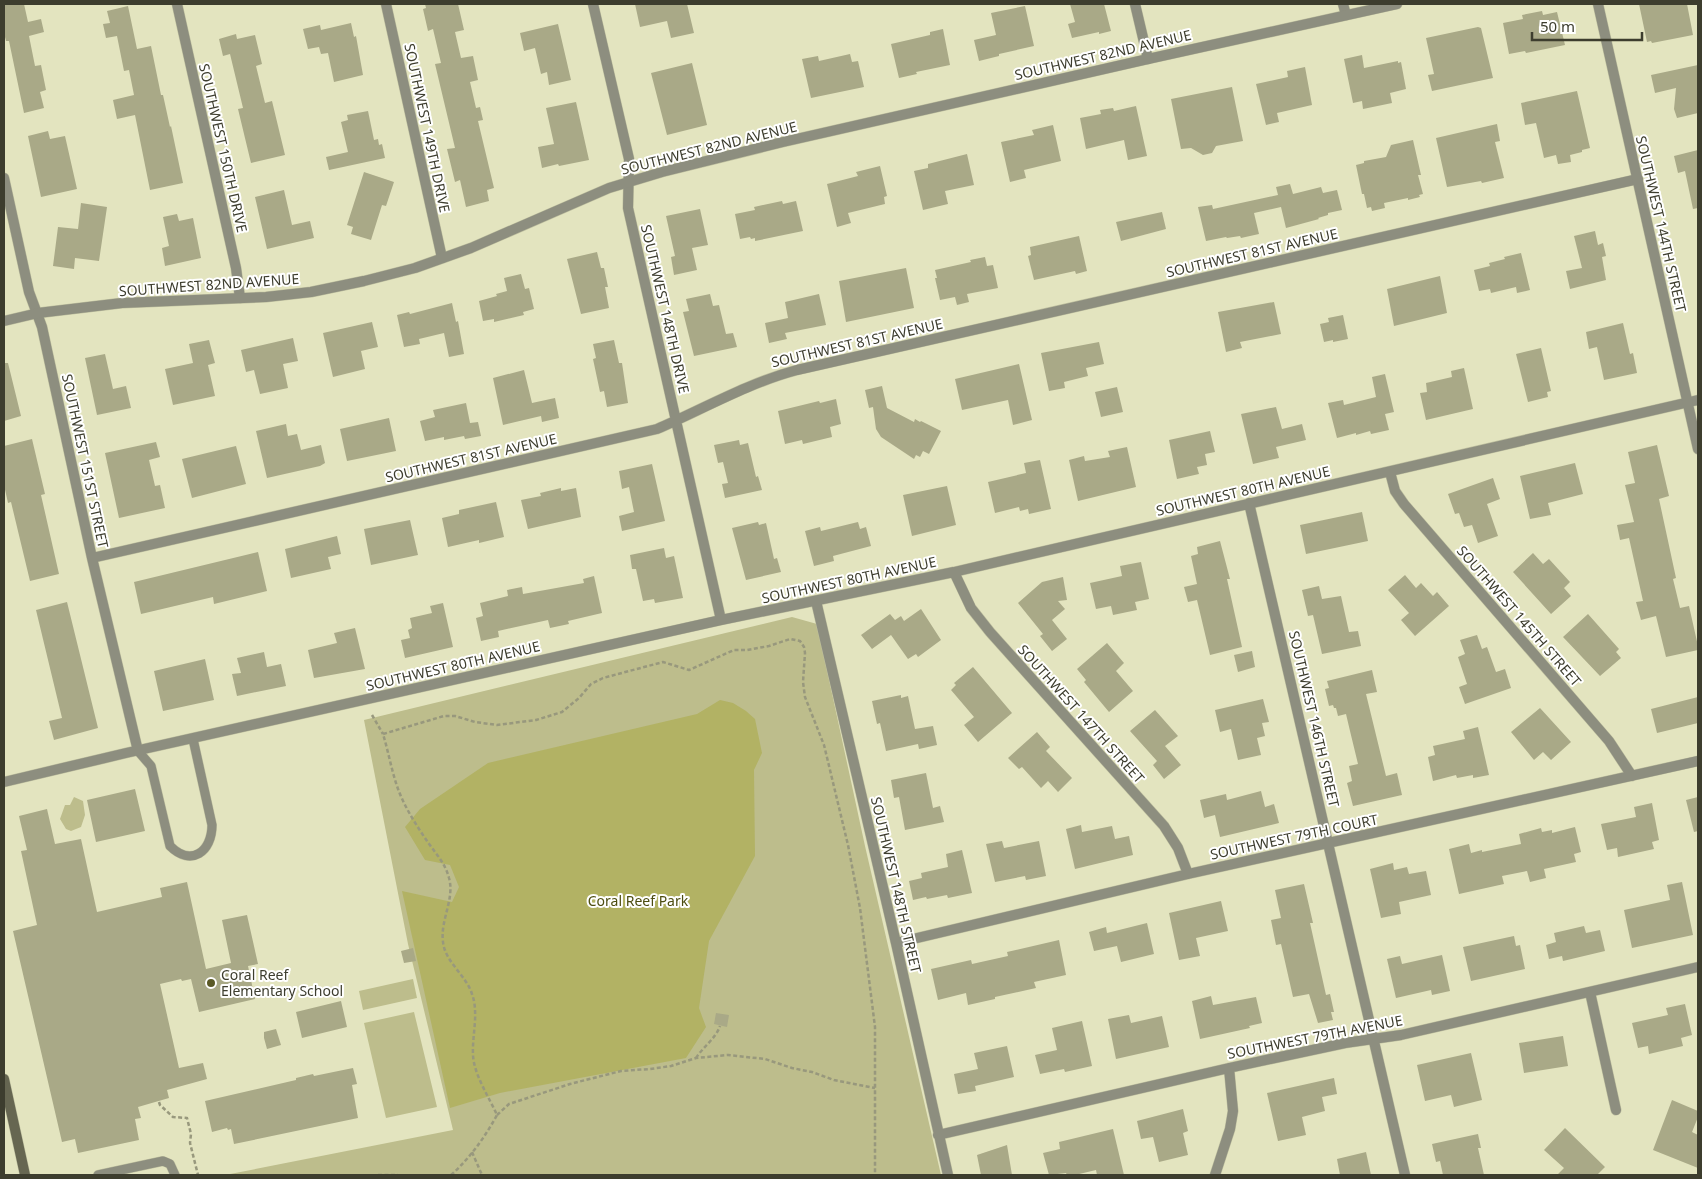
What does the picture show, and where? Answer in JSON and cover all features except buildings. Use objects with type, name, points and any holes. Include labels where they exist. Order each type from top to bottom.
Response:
[{"type":"main road","points":[[4,1079],[25,1175]]},
{"type":"street","name":"SOUTHWEST 150TH DRIVE","points":[[177,4],[234,258],[240,298]]},
{"type":"street","name":"SOUTHWEST 149TH DRIVE","points":[[386,4],[442,258]]},
{"type":"street","name":"SOUTHWEST 148TH DRIVE","points":[[594,4],[629,159],[628,208],[721,620]]},
{"type":"street","points":[[1135,4],[1148,59]]},
{"type":"street","points":[[1344,4],[1346,15]]},
{"type":"street","name":"SOUTHWEST 82ND AVENUE","points":[[4,321],[38,313],[122,303],[266,297],[338,286],[389,275],[471,248],[609,188],[662,172],[783,142],[1397,4]]},
{"type":"street","name":"SOUTHWEST 144TH STREET","points":[[1598,4],[1698,450]]},
{"type":"street","name":"SOUTHWEST 151ST STREET","points":[[4,178],[29,292],[38,313],[92,558],[138,751]]},
{"type":"street","name":"SOUTHWEST 81ST AVENUE","points":[[92,558],[657,429],[780,374],[1638,180]]},
{"type":"street","name":"SOUTHWEST 80TH AVENUE","points":[[4,782],[721,620],[954,572],[1698,400]]},
{"type":"street","name":"SOUTHWEST 145TH STREET","points":[[1390,472],[1395,491],[1404,504],[1609,741],[1632,776]]},
{"type":"street","name":"SOUTHWEST 146TH STREET","points":[[1249,503],[1405,1175]]},
{"type":"street","name":"SOUTHWEST 147TH STREET","points":[[954,572],[971,608],[990,632],[1164,826],[1178,848],[1188,874]]},
{"type":"street","name":"SOUTHWEST 148TH STREET","points":[[816,600],[948,1175]]},
{"type":"street","name":"SOUTHWEST 79TH COURT","points":[[896,943],[1188,874],[1698,761]]},
{"type":"street","name":"SOUTHWEST 79TH AVENUE","points":[[938,1135],[1229,1068],[1345,1043],[1401,1035],[1698,967]]},
{"type":"street","points":[[1590,992],[1616,1110]]},
{"type":"street","points":[[1215,1175],[1230,1129],[1233,1111],[1229,1068]]},
{"type":"lane","points":[[138,751],[151,766],[170,846],[176,852],[192,856],[202,852],[209,844],[212,834],[212,825],[193,739]]},
{"type":"lane","points":[[98,1175],[163,1161],[170,1164],[175,1175]]},
{"type":"path","points":[[383,734],[444,716],[496,725],[536,720],[562,712],[579,698],[591,684],[602,678],[663,662],[689,670],[734,650],[754,649],[790,639],[800,641],[805,652],[803,682],[805,696],[824,745],[848,845],[860,908],[875,1027],[875,1175]]},
{"type":"path","points":[[372,715],[383,734],[397,786],[404,803],[446,868],[450,878],[450,896],[442,942],[449,958],[472,993],[474,1064],[497,1115]]},
{"type":"path","points":[[696,1058],[716,1035],[720,1026]]},
{"type":"path","points":[[451,1175],[463,1164],[488,1132],[497,1115],[509,1104],[570,1084],[621,1071],[671,1066],[696,1058],[728,1055],[765,1059],[834,1080],[875,1088]]},
{"type":"path","points":[[159,1102],[173,1118],[187,1118],[198,1175]]},
{"type":"path","points":[[472,1152],[482,1175]]},
{"type":"path","points":[[378,1175],[398,1175]]},
{"type":"green space","name":"Coral Reef Park","points":[[792,617],[817,624],[865,846],[941,1175],[225,1175],[453,1130],[408,944],[364,720]]},
{"type":"green space","points":[[720,700],[733,703],[755,719],[762,753],[754,770],[755,856],[709,941],[699,1008],[706,1027],[686,1058],[500,1093],[450,1108],[402,891],[452,902],[459,887],[450,865],[425,860],[405,827],[420,809],[488,763],[697,714]]},
{"type":"green space","points":[[74,797],[83,801],[85,815],[81,827],[71,831],[66,829],[60,819],[65,805],[70,805]]},
{"type":"green space","points":[[413,979],[417,998],[363,1010],[359,991]]},
{"type":"green space","points":[[414,1012],[437,1107],[386,1118],[364,1023]]},
{"type":"place","name":"Coral Reef Elementary School","points":[[211,983]]}]
